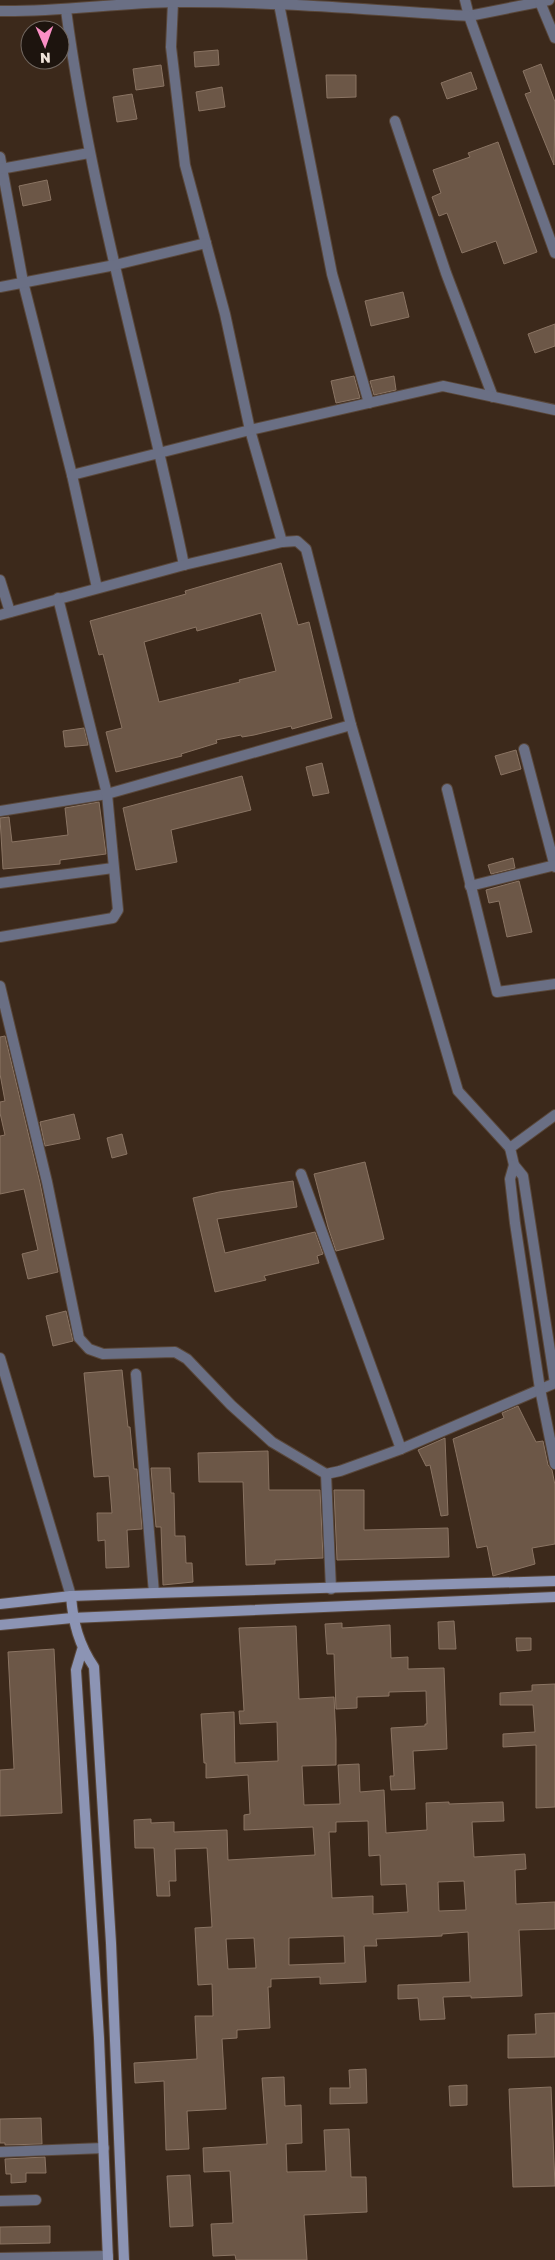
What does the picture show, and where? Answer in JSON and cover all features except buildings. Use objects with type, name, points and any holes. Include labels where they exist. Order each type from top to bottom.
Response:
[{"type":"street","points":[[465,0],[469,16],[555,253]]},
{"type":"street","points":[[0,11],[66,10],[173,2],[279,4],[469,16],[545,1],[555,38]]},
{"type":"street","points":[[173,2],[171,47],[185,165],[225,314],[250,430],[282,542]]},
{"type":"street","points":[[279,4],[332,274],[370,402]]},
{"type":"street","points":[[66,10],[89,153],[161,452],[184,565]]},
{"type":"street","points":[[394,121],[446,273],[493,397]]},
{"type":"street","points":[[1,168],[89,153]]},
{"type":"street","points":[[0,157],[23,282],[72,476],[97,588]]},
{"type":"street","points":[[0,287],[115,265],[206,243]]},
{"type":"street","points":[[72,476],[250,430],[443,386],[555,410]]},
{"type":"street","points":[[0,580],[5,614],[184,565],[282,542],[297,541],[306,549],[351,725],[458,1091],[510,1148],[514,1165],[523,1176],[555,1383],[401,1450],[326,1474],[272,1442],[231,1405],[187,1359],[175,1352],[103,1354],[89,1349],[79,1338],[47,1182],[0,986]]},
{"type":"street","points":[[0,937],[113,918],[118,910],[107,794],[58,598]]},
{"type":"street","points":[[0,811],[107,794],[351,725]]},
{"type":"street","points":[[470,886],[555,866],[524,749]]},
{"type":"street","points":[[447,789],[497,992],[555,984]]},
{"type":"street","points":[[0,883],[113,868]]},
{"type":"street","points":[[510,1148],[555,1115]]},
{"type":"street","points":[[514,1165],[510,1179],[540,1389],[555,1464]]},
{"type":"street","points":[[301,1174],[401,1450]]},
{"type":"street","points":[[0,1358],[71,1596],[72,1618],[82,1650],[94,1667],[111,1943],[124,2258],[0,2258]]},
{"type":"street","points":[[136,1374],[154,1593]]},
{"type":"street","points":[[326,1474],[331,1589]]},
{"type":"street","points":[[0,1604],[71,1596],[555,1581]]},
{"type":"street","points":[[0,1625],[72,1618],[555,1597]]},
{"type":"street","points":[[82,1650],[76,1670],[94,1944],[108,2258]]},
{"type":"street","points":[[94,1944],[111,1943]]},
{"type":"street","points":[[100,2062],[116,2061]]},
{"type":"street","points":[[0,2152],[104,2148]]},
{"type":"street","points":[[0,2201],[36,2200]]}]
